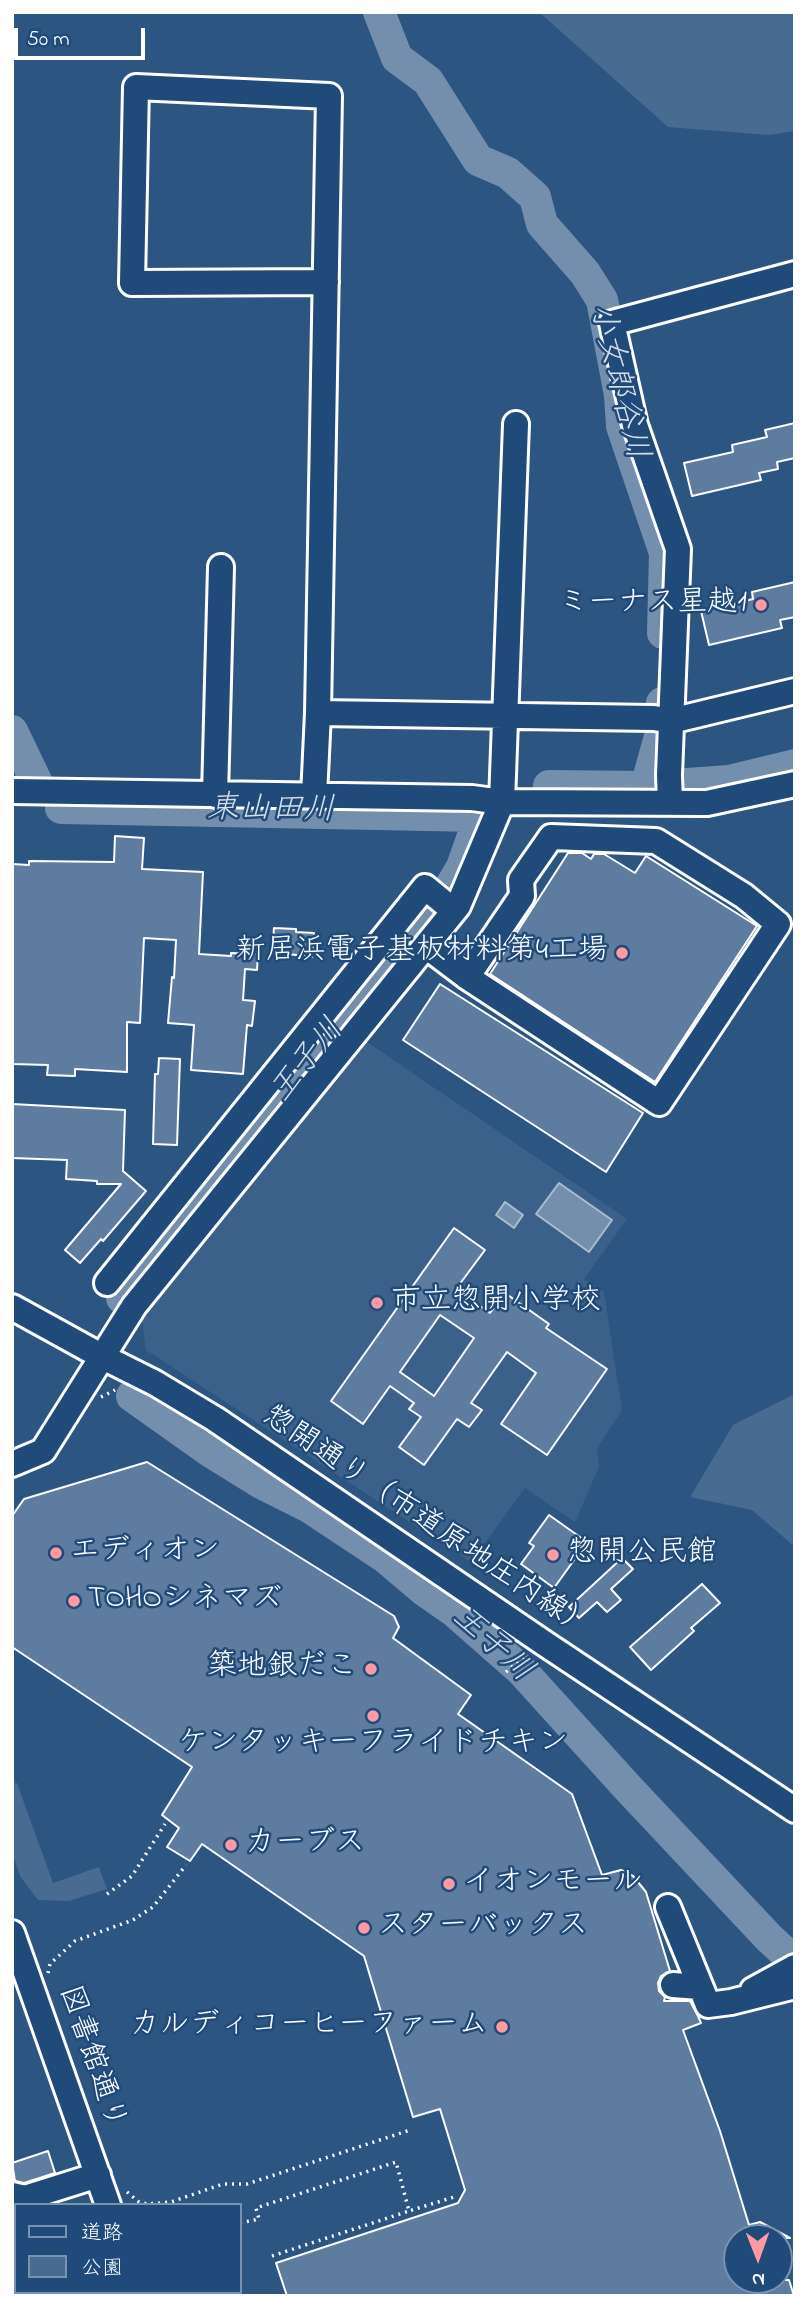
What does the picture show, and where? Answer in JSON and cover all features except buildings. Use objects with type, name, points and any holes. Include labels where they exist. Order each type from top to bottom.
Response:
[{"type":"street","points":[[314,796],[318,713],[326,282],[329,96],[136,87],[132,283],[326,282]]},
{"type":"street","points":[[670,792],[664,720],[678,550],[635,425],[611,323],[795,274]]},
{"type":"street","points":[[12,1464],[43,1451],[134,1306],[454,910],[502,802],[516,425]]},
{"type":"street","points":[[215,795],[221,566]]},
{"type":"street","points":[[318,713],[664,720],[795,691]]},
{"type":"street","points":[[12,791],[472,798],[502,802],[670,792],[707,803],[795,784]]},
{"type":"street","points":[[426,946],[467,977],[659,1103],[778,924],[744,896],[656,841],[551,836],[521,880],[522,896],[467,977]]},
{"type":"street","points":[[107,1283],[425,887],[454,910]]},
{"type":"street","name":"惣開通り（市道原地庄内線）","points":[[12,1307],[155,1383],[215,1419],[795,1810]]},
{"type":"street","points":[[668,1907],[708,2005],[731,2002],[790,1979]]},
{"type":"street","name":"図書館通り","points":[[13,1939],[98,2175],[115,2194]]},
{"type":"street","points":[[673,1985],[700,1987]]},
{"type":"street","points":[[12,2195],[25,2198],[98,2175]]},
{"type":"path","points":[[506,1672],[524,1657]]},
{"type":"path","points":[[107,1894],[132,1876],[165,1824]]},
{"type":"path","points":[[47,1984],[50,1965],[75,1941],[133,1920],[153,1907],[186,1865]]},
{"type":"path","points":[[160,2203],[171,2202],[223,2184],[247,2184],[410,2130]]},
{"type":"path","points":[[242,2223],[259,2219],[256,2208],[396,2162],[409,2211]]},
{"type":"path","points":[[115,2194],[128,2193],[144,2203]]},
{"type":"path","points":[[272,2256],[454,2197]]},
{"type":"shaded area","name":"市立惣開小学校","points":[[364,1040],[627,1219],[584,1279],[604,1292],[622,1410],[597,1448],[599,1467],[575,1522],[525,1488],[471,1562],[146,1350],[141,1313]]},
{"type":"shaded area","points":[[559,1183],[612,1220],[589,1252],[536,1214]]},
{"type":"shaded area","points":[[505,1202],[523,1215],[514,1228],[496,1215]]},
{"type":"green space","points":[[539,12],[795,12],[795,131],[769,135],[668,127]]},
{"type":"green space","points":[[795,1394],[795,1547],[752,1510],[690,1497],[733,1425]]},
{"type":"green space","points":[[17,1783],[53,1883],[99,1867],[107,1889],[69,1901],[38,1900],[20,1876],[12,1852],[12,1784]]},
{"type":"waterway","name":"小女郎谷川","points":[[379,12],[397,58],[428,81],[478,160],[508,173],[535,197],[542,224],[585,273],[602,300],[620,395],[622,426],[665,553],[663,633]]},
{"type":"waterway","name":"小女郎谷川","points":[[646,787],[662,729],[662,703]]},
{"type":"waterway","name":"東山田川","points":[[12,731],[36,781]]},
{"type":"waterway","name":"王子川","points":[[548,795],[549,786],[646,787],[729,781],[795,765]]},
{"type":"waterway","name":"王子川","points":[[61,808],[480,816],[462,867],[442,901],[121,1291],[122,1298]]},
{"type":"waterway","name":"王子川","points":[[132,1396],[211,1452],[261,1483],[309,1507],[386,1558],[455,1612],[521,1670],[628,1788],[769,1938],[795,1962]]},
{"type":"place","name":"ミーナス星越1","points":[[761,605]]},
{"type":"place","name":"新居浜電子基板材料第4工場","points":[[622,953]]},
{"type":"place","name":"市立惣開小学校","points":[[377,1303]]},
{"type":"place","name":"エディオン","points":[[56,1553]]},
{"type":"place","name":"惣開公民館","points":[[553,1555]]},
{"type":"place","name":"TOHOシネマズ","points":[[74,1601]]},
{"type":"place","name":"築地銀だこ","points":[[371,1669]]},
{"type":"place","name":"ケンタッキーフライドチキン","points":[[373,1716]]},
{"type":"place","name":"カーブス","points":[[231,1845]]},
{"type":"place","name":"イオンモール","points":[[449,1884]]},
{"type":"place","name":"スターバックス","points":[[364,1928]]},
{"type":"place","name":"カルディコーヒーファーム","points":[[502,2027]]}]
